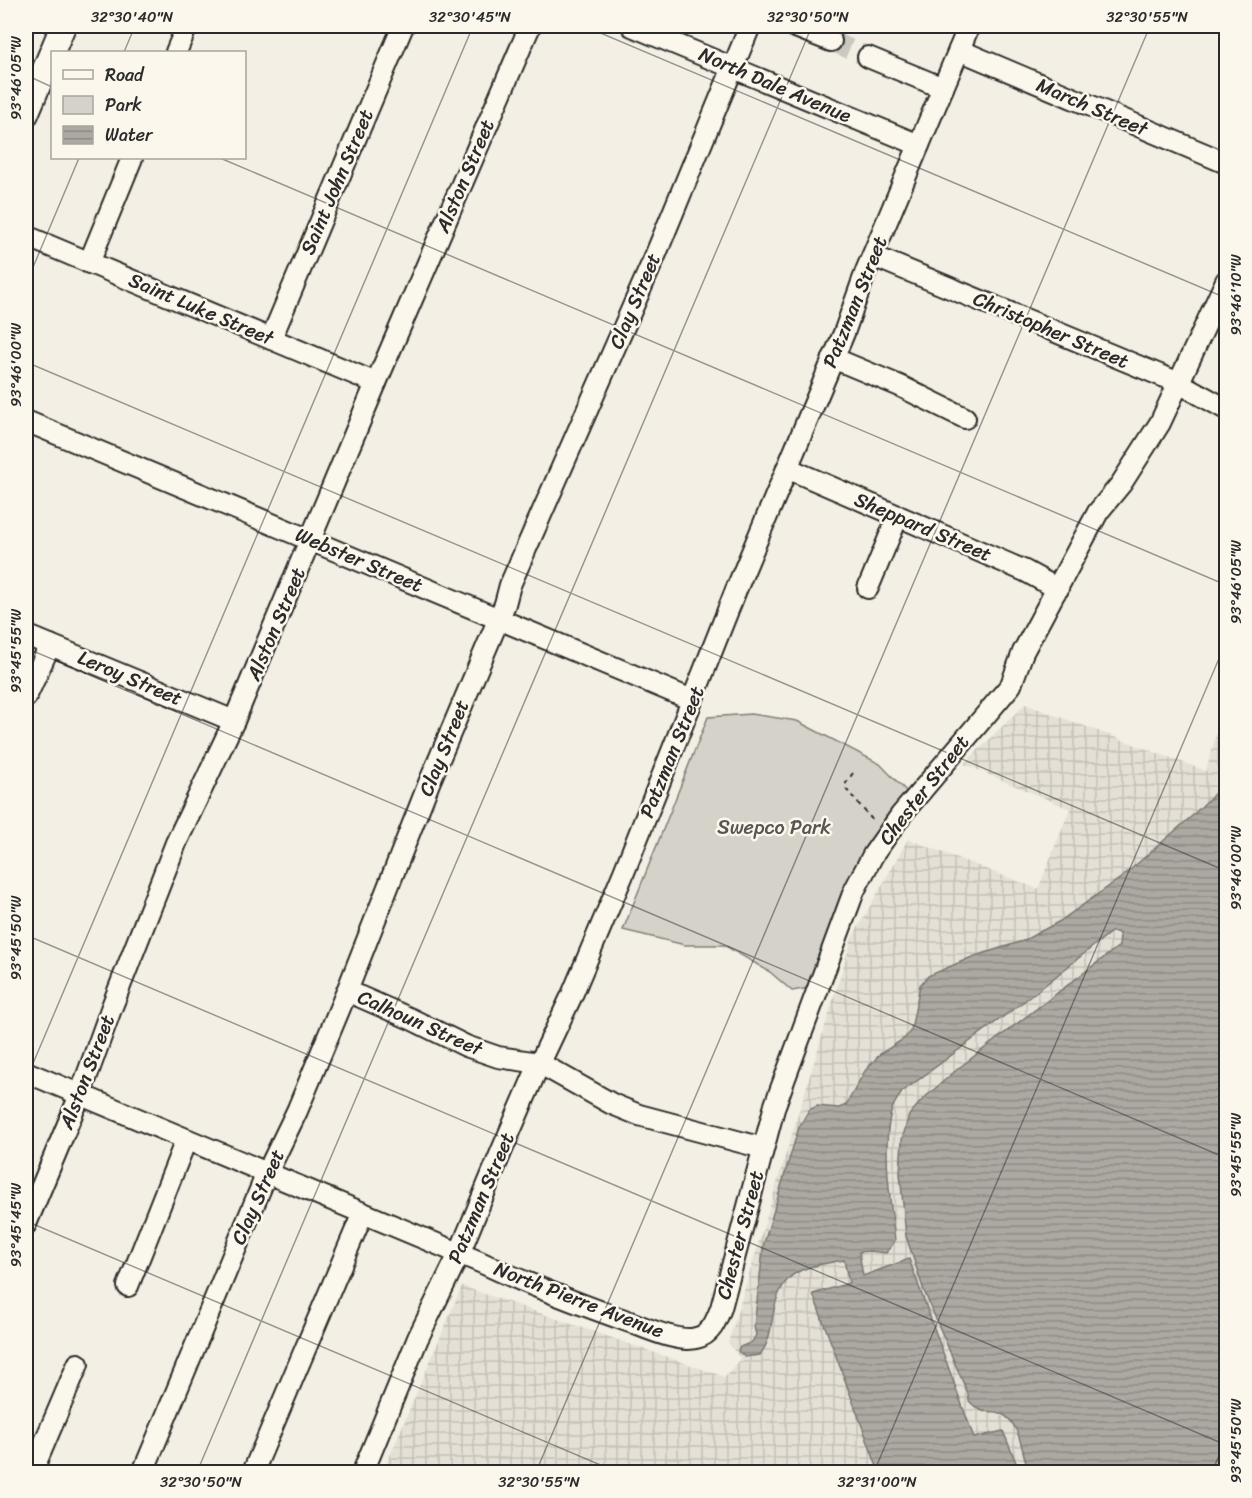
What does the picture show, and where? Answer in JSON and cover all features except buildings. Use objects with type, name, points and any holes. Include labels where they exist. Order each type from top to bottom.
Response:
[{"type":"main road","points":[[52,51],[63,26]]},
{"type":"main road","points":[[26,114],[51,55]]},
{"type":"street","points":[[176,51],[187,26]]},
{"type":"street","name":"Saint John Street","points":[[271,339],[403,26]]},
{"type":"street","name":"Alston Street","points":[[26,1224],[80,1095],[176,843],[234,721],[530,26]]},
{"type":"street","name":"North Dale Avenue","points":[[632,26],[919,145]]},
{"type":"street","name":"Clay Street","points":[[143,1473],[267,1173],[297,1111],[347,991],[514,575],[653,261],[750,26]]},
{"type":"street","points":[[793,26],[831,41]]},
{"type":"street","name":"Patzman Street","points":[[363,1473],[407,1364],[459,1254],[539,1064],[592,948],[873,256],[969,26]]},
{"type":"street","name":"March Street","points":[[958,51],[1227,163]]},
{"type":"street","points":[[868,57],[943,88]]},
{"type":"street","points":[[89,263],[132,159]]},
{"type":"street","name":"Saint Luke Street","points":[[26,236],[376,383]]},
{"type":"street","name":"Christopher Street","points":[[873,256],[1179,384],[1227,409]]},
{"type":"street","name":"Chester Street","points":[[703,1336],[714,1326],[721,1308],[775,1106],[854,891],[873,855],[886,837],[939,768],[1011,685],[1023,652],[1098,512],[1121,484],[1150,439],[1179,384],[1227,281]]},
{"type":"street","points":[[833,358],[900,386],[965,418]]},
{"type":"street","name":"Webster Street","points":[[26,421],[692,700]]},
{"type":"street","name":"Sheppard Street","points":[[787,468],[1025,571],[1058,590]]},
{"type":"street","points":[[868,588],[898,516]]},
{"type":"street","name":"Leroy Street","points":[[26,635],[234,721]]},
{"type":"street","points":[[26,697],[50,645]]},
{"type":"street","name":"Calhoun Street","points":[[347,991],[411,1018],[466,1046],[498,1057],[539,1064],[612,1104],[639,1115],[763,1148]]},
{"type":"street","name":"North Pierre Avenue","points":[[26,1072],[528,1285],[652,1330],[683,1339],[703,1336]]},
{"type":"street","points":[[128,1286],[186,1140]]},
{"type":"street","points":[[254,1473],[363,1214]]},
{"type":"street","points":[[32,1473],[78,1364]]},
{"type":"path","points":[[853,773],[846,783],[846,789],[886,837]]},
{"type":"shaded area","points":[[1226,699],[1226,1472],[383,1472],[462,1286],[725,1377],[741,1359],[728,1343],[852,938],[908,839],[1038,889],[1070,809],[964,764],[1025,704],[1206,771]]},
{"type":"green space","name":"Swepco Park","points":[[751,714],[797,721],[880,764],[914,799],[873,855],[820,986],[792,991],[770,972],[724,945],[685,945],[623,930],[708,717]]},
{"type":"water","points":[[1226,782],[1226,1472],[1029,1472],[1017,1432],[1008,1418],[997,1412],[980,1410],[969,1401],[924,1291],[906,1236],[900,1173],[902,1140],[909,1115],[923,1099],[960,1067],[1119,946],[1120,936],[1117,932],[1111,932],[1035,993],[902,1092],[893,1107],[887,1139],[887,1156],[895,1241],[886,1253],[859,1252],[863,1276],[909,1259],[974,1438],[1003,1431],[1020,1472],[879,1472],[813,1294],[849,1283],[844,1260],[817,1265],[796,1273],[788,1279],[777,1299],[769,1336],[760,1355],[745,1357],[738,1351],[740,1347],[752,1342],[756,1335],[754,1326],[764,1243],[799,1127],[809,1110],[817,1106],[839,1108],[846,1105],[865,1071],[880,1054],[905,1038],[911,1030],[920,985],[928,976],[972,957],[1023,941],[1060,921],[1122,877],[1192,816]]},
{"type":"tunnel","points":[[831,41],[868,57]]}]
